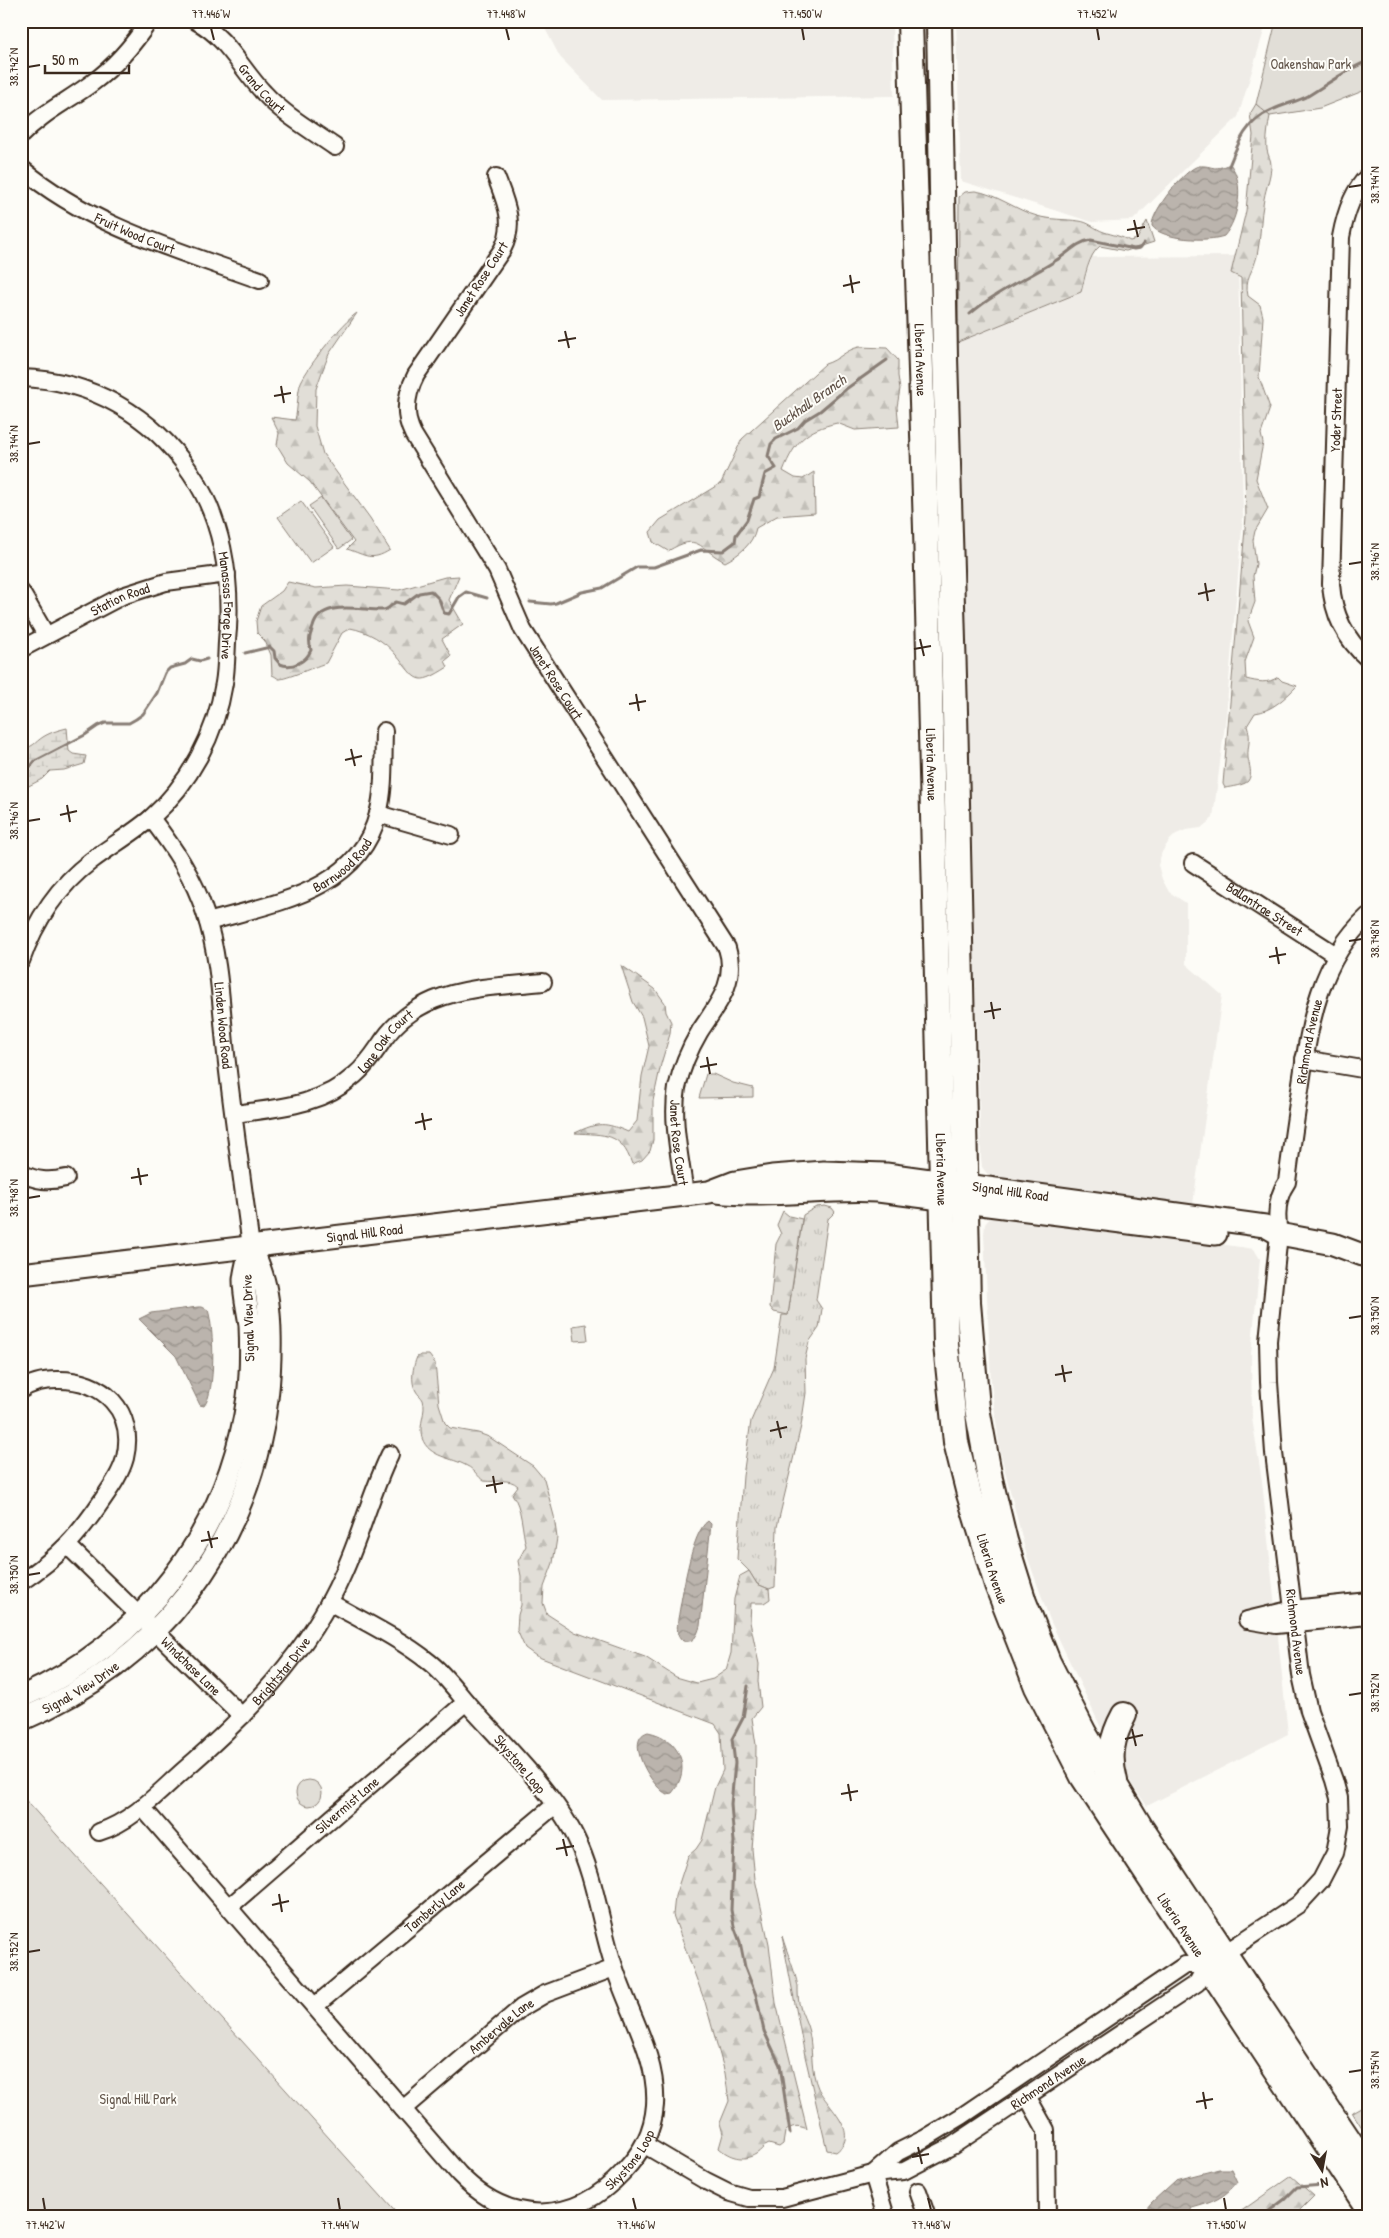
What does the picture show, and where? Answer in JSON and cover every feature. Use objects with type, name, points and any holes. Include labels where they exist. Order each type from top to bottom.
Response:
[{"type":"highway","name":"Liberia Avenue","points":[[910,21],[926,529],[946,1345],[949,1393],[956,1442],[969,1494],[996,1582],[1034,1680],[1066,1746],[1100,1802],[1368,2169]]},
{"type":"highway","name":"Liberia Avenue","points":[[939,21],[968,1303],[974,1380],[982,1439],[1005,1541],[1024,1602],[1048,1662],[1084,1733],[1118,1792],[1216,1959],[1368,2208]]},
{"type":"highway","points":[[1118,1792],[1110,1752],[1117,1727],[1124,1714]]},
{"type":"main road","name":"Signal Hill Road","points":[[21,1274],[709,1192],[747,1196],[795,1192],[943,1190],[1112,1221],[1264,1240],[1279,1234]]},
{"type":"main road","name":"Signal Hill Road","points":[[966,1194],[1176,1214],[1265,1226],[1279,1234],[1333,1244],[1368,1257]]},
{"type":"main road","points":[[1112,1221],[1116,1216],[1144,1219],[1176,1214]]},
{"type":"main road","name":"Signal View Drive","points":[[21,1697],[85,1663],[147,1625],[189,1592],[221,1545],[236,1515],[257,1456],[263,1428],[268,1386],[270,1337],[263,1276],[251,1247]]},
{"type":"main road","name":"Signal View Drive","points":[[21,1720],[65,1700],[106,1674],[147,1625]]},
{"type":"street","points":[[21,135],[48,111],[92,83],[110,68],[149,21]]},
{"type":"street","name":"Grand Court","points":[[196,21],[217,36],[230,49],[250,76],[277,105],[335,147]]},
{"type":"street","name":"Fruit Wood Court","points":[[21,168],[55,193],[111,226],[260,280]]},
{"type":"street","name":"Yoder Street","points":[[1368,176],[1353,198],[1341,237],[1331,574],[1333,601],[1337,617],[1350,641],[1368,659]]},
{"type":"street","name":"Janet Rose Court","points":[[496,177],[509,212],[508,238],[502,250],[416,375],[407,396],[406,416],[413,434],[497,570],[523,630],[727,948],[731,968],[730,981],[723,996],[699,1033],[677,1087],[676,1125],[685,1195]]},
{"type":"street","name":"Manassas Forge Drive","points":[[21,378],[47,380],[70,385],[109,399],[142,420],[166,441],[194,478],[217,529],[227,574],[228,623],[224,682],[219,707],[208,738],[190,772],[178,789],[151,818],[91,861],[54,896],[35,928],[21,961]]},
{"type":"street","name":"Station Road","points":[[21,649],[102,605],[143,588],[196,576],[227,574]]},
{"type":"street","points":[[21,592],[46,636]]},
{"type":"street","name":"Barnwood Road","points":[[208,922],[307,893],[324,884],[351,863],[363,848],[378,814],[381,799],[384,731]]},
{"type":"street","points":[[378,814],[451,835]]},
{"type":"street","name":"Linden Wood Road","points":[[151,818],[180,858],[196,889],[208,922],[219,981],[251,1247]]},
{"type":"street","name":"Ballantrae Street","points":[[1193,863],[1336,955]]},
{"type":"street","name":"Richmond Avenue","points":[[645,2145],[706,2181],[728,2192],[749,2198],[782,2198],[873,2174],[904,2171],[929,2160],[1197,1983],[1216,1959],[1282,1917],[1304,1900],[1327,1871],[1337,1844],[1340,1817],[1339,1798],[1309,1711],[1301,1675],[1274,1453],[1268,1341],[1279,1234],[1288,1219],[1291,1193],[1287,1182],[1304,1060],[1316,998],[1336,955],[1368,916]]},
{"type":"street","name":"Lone Oak Court","points":[[234,1114],[298,1105],[317,1099],[334,1090],[357,1074],[390,1032],[403,1019],[434,1000],[476,990],[543,982]]},
{"type":"street","points":[[1304,1060],[1368,1070]]},
{"type":"street","points":[[21,1173],[36,1180],[46,1181],[66,1178]]},
{"type":"street","points":[[21,1390],[36,1382],[46,1380],[78,1381],[90,1384],[111,1398],[120,1411],[124,1424],[126,1448],[119,1474],[84,1528],[68,1546],[21,1582]]},
{"type":"street","name":"Brightstar Drive","points":[[99,1832],[124,1821],[223,1735],[288,1664],[329,1602],[350,1558],[379,1478],[390,1454]]},
{"type":"street","name":"Windchase Lane","points":[[68,1546],[242,1716]]},
{"type":"street","points":[[1294,1616],[1368,1601]]},
{"type":"street","name":"Skystone Loop","points":[[142,1806],[471,2186],[486,2198],[520,2211],[555,2211],[574,2206],[592,2198],[612,2184],[645,2145],[655,2108],[654,2081],[636,2025],[614,1968],[584,1857],[576,1838],[555,1805],[444,1675],[421,1656],[329,1602]]},
{"type":"street","points":[[1294,1616],[1368,1616]]},
{"type":"street","name":"Silvermist Lane","points":[[229,1908],[466,1702]]},
{"type":"street","name":"Tamberly Lane","points":[[314,2006],[555,1805]]},
{"type":"street","name":"Richmond Avenue","points":[[873,2174],[898,2152],[962,2116],[1185,1965],[1216,1959]]},
{"type":"street","name":"Ambervale Lane","points":[[403,2109],[521,2008],[545,1994],[614,1968]]},
{"type":"street","points":[[1027,2096],[1046,2130],[1047,2217]]},
{"type":"street","points":[[873,2174],[886,2217]]},
{"type":"street","points":[[918,2191],[927,2217]]},
{"type":"shaded area","points":[[541,21],[892,21],[894,96],[602,100],[560,57]]},
{"type":"shaded area","points":[[956,21],[1267,21],[1238,117],[1133,220],[1092,222],[961,181]]},
{"type":"shaded area","points":[[1238,256],[1243,516],[1226,716],[1213,818],[1201,828],[1186,830],[1176,834],[1162,852],[1158,865],[1162,879],[1169,892],[1186,903],[1186,964],[1222,995],[1193,1204],[996,1178],[988,1175],[982,1167],[981,1157],[954,344],[1081,292],[1092,257]]},
{"type":"shaded area","points":[[1006,1213],[1254,1249],[1260,1259],[1251,1355],[1252,1418],[1262,1481],[1288,1734],[1147,1806],[1133,1786],[1104,1734],[1050,1620],[1026,1553],[1000,1451],[991,1382],[984,1234],[985,1224],[990,1218],[997,1214]]},
{"type":"green space","name":"Oakenshaw Park","points":[[1276,21],[1368,21],[1368,89],[1320,108],[1270,116],[1256,104]]},
{"type":"green space","points":[[1256,104],[1270,116],[1267,133],[1267,152],[1271,165],[1263,206],[1257,256],[1248,279],[1247,290],[1248,296],[1260,305],[1263,317],[1259,377],[1270,408],[1261,434],[1263,443],[1256,479],[1268,509],[1255,531],[1253,540],[1256,564],[1253,576],[1255,602],[1248,621],[1254,637],[1245,662],[1246,679],[1263,682],[1278,677],[1282,681],[1297,686],[1273,707],[1255,713],[1247,726],[1250,772],[1248,781],[1244,784],[1225,788],[1223,784],[1246,517],[1241,278],[1231,273],[1246,211],[1253,135],[1250,114]]},
{"type":"green space","points":[[975,191],[990,195],[1037,216],[1083,222],[1101,231],[1130,241],[1137,239],[1147,221],[1154,242],[1126,251],[1100,246],[1090,261],[1081,292],[958,342],[959,197],[965,192]]},
{"type":"green space","points":[[357,313],[329,354],[322,372],[316,389],[315,426],[323,454],[370,518],[390,550],[373,557],[347,549],[354,542],[310,482],[288,463],[277,445],[279,433],[271,417],[295,420],[300,386],[305,375],[318,355]]},
{"type":"green space","points":[[859,347],[887,348],[898,360],[900,389],[897,407],[899,427],[855,430],[837,423],[809,433],[797,444],[783,471],[795,478],[803,479],[814,472],[815,513],[777,516],[756,528],[749,544],[725,562],[693,542],[678,545],[668,551],[653,542],[650,532],[660,520],[721,483],[742,439],[825,364]]},
{"type":"green space","points":[[321,498],[351,540],[339,549],[309,506]]},
{"type":"green space","points":[[301,501],[334,547],[311,563],[278,517]]},
{"type":"green space","points":[[459,576],[449,600],[463,624],[442,639],[451,656],[445,661],[448,667],[437,674],[429,678],[418,678],[381,641],[369,634],[350,628],[342,633],[326,663],[282,679],[272,675],[271,655],[265,641],[257,633],[256,621],[261,606],[282,591],[288,582],[316,588],[347,586],[399,590],[445,577]]},
{"type":"green space","points":[[67,728],[69,751],[73,754],[86,756],[84,764],[64,770],[50,771],[42,779],[21,790],[21,748],[31,746],[46,735]]},
{"type":"green space","points":[[621,965],[655,989],[665,1003],[666,1012],[671,1022],[670,1034],[653,1101],[653,1140],[650,1151],[642,1160],[632,1164],[623,1146],[611,1137],[575,1133],[596,1125],[613,1126],[628,1132],[637,1121],[642,1076],[649,1046],[642,1017],[633,1002]]},
{"type":"green space","points":[[706,1074],[713,1074],[733,1083],[753,1088],[753,1097],[699,1098]]},
{"type":"green space","points":[[825,1206],[832,1208],[835,1212],[828,1219],[816,1300],[822,1309],[819,1328],[809,1342],[805,1359],[806,1393],[801,1426],[777,1527],[775,1587],[769,1589],[757,1584],[749,1571],[737,1559],[743,1476],[751,1421],[774,1368],[782,1315],[788,1315],[803,1215],[816,1207]]},
{"type":"green space","points":[[783,1211],[789,1216],[802,1219],[788,1315],[774,1312],[770,1307],[776,1244],[781,1234],[777,1225]]},
{"type":"green space","points":[[586,1324],[588,1340],[575,1341],[573,1326]]},
{"type":"green space","points":[[429,1355],[435,1363],[439,1404],[445,1423],[450,1428],[489,1437],[533,1466],[544,1479],[554,1516],[557,1538],[553,1563],[544,1587],[543,1603],[547,1614],[575,1632],[645,1657],[676,1677],[697,1683],[713,1679],[726,1670],[731,1653],[734,1599],[740,1576],[749,1571],[757,1584],[769,1589],[770,1599],[764,1603],[751,1603],[750,1622],[759,1664],[758,1681],[761,1707],[752,1718],[756,1745],[755,1811],[752,1849],[755,1879],[769,1944],[776,2003],[807,2129],[798,2126],[790,2128],[785,2132],[783,2144],[779,2147],[769,2144],[756,2154],[746,2158],[732,2156],[719,2148],[723,2134],[720,2123],[729,2101],[725,2073],[705,2002],[673,1915],[675,1896],[688,1856],[702,1840],[715,1787],[723,1770],[721,1733],[715,1724],[536,1656],[525,1648],[517,1630],[521,1605],[521,1576],[518,1561],[526,1546],[520,1512],[512,1494],[518,1486],[506,1481],[484,1481],[469,1467],[435,1453],[425,1445],[421,1433],[424,1404],[414,1387],[413,1379],[413,1369],[417,1357]]},
{"type":"green space","points":[[309,1780],[318,1784],[322,1793],[318,1802],[309,1806],[300,1802],[296,1793],[300,1784]]},
{"type":"green space","name":"Signal Hill Park","points":[[21,1795],[400,2217],[21,2217]]},
{"type":"green space","points":[[782,1936],[795,1974],[799,2003],[809,2032],[815,2081],[844,2128],[845,2137],[843,2145],[836,2152],[827,2150],[805,2056]]},
{"type":"green space","points":[[1368,2103],[1368,2137],[1352,2112]]},
{"type":"green space","points":[[1291,2176],[1314,2196],[1293,2217],[1233,2217]]},
{"type":"water","points":[[1230,164],[1238,180],[1239,190],[1233,220],[1224,236],[1207,239],[1175,237],[1157,231],[1152,226],[1153,219],[1163,201],[1186,174],[1199,166],[1216,168]]},
{"type":"water","points":[[198,1307],[208,1310],[213,1345],[211,1388],[204,1406],[200,1405],[176,1356],[139,1319],[151,1313]]},
{"type":"water","points":[[708,1521],[711,1524],[700,1626],[698,1633],[692,1640],[683,1641],[678,1634],[677,1625],[685,1582],[692,1551],[702,1528]]},
{"type":"water","points":[[648,1732],[659,1735],[668,1741],[680,1755],[682,1764],[681,1774],[672,1793],[667,1794],[654,1783],[642,1763],[638,1744],[641,1736]]},
{"type":"water","points":[[1219,2169],[1231,2169],[1237,2182],[1222,2196],[1192,2208],[1187,2217],[1144,2217],[1145,2210],[1176,2180]]},
{"type":"waterway","points":[[1229,166],[1244,134],[1256,120],[1276,108],[1308,96],[1344,73],[1368,61]]},
{"type":"waterway","name":"Buckhall Branch","points":[[970,314],[990,299],[1044,268],[1081,243],[1091,240],[1134,249],[1140,248],[1144,243]]},
{"type":"waterway","name":"Buckhall Branch","points":[[530,602],[556,603],[582,592],[602,588],[637,567],[654,567],[701,550],[723,551],[735,542],[736,535],[747,520],[754,499],[759,497],[765,474],[776,468],[768,456],[771,444],[776,439],[798,428],[805,420],[820,411],[846,389],[887,360]]},
{"type":"waterway","name":"Buckhall Branch","points":[[245,653],[270,647],[280,664],[294,665],[306,658],[311,650],[310,635],[317,618],[324,612],[333,609],[385,610],[396,602],[404,604],[419,593],[431,591],[439,599],[444,613],[449,614],[459,597],[466,592],[487,598]]},
{"type":"waterway","name":"Buckhall Branch","points":[[21,769],[31,766],[35,761],[85,735],[98,726],[105,723],[129,723],[136,719],[143,714],[157,693],[165,673],[170,668],[185,664],[192,659],[200,661],[207,659]]},
{"type":"waterway","points":[[748,1686],[743,1718],[732,1739],[735,1763],[731,1804],[734,1842],[731,1910],[745,1967],[756,1995],[764,2031],[780,2065],[790,2133]]},
{"type":"waterway","points":[[1261,2217],[1285,2199],[1297,2187],[1324,2185]]}]
